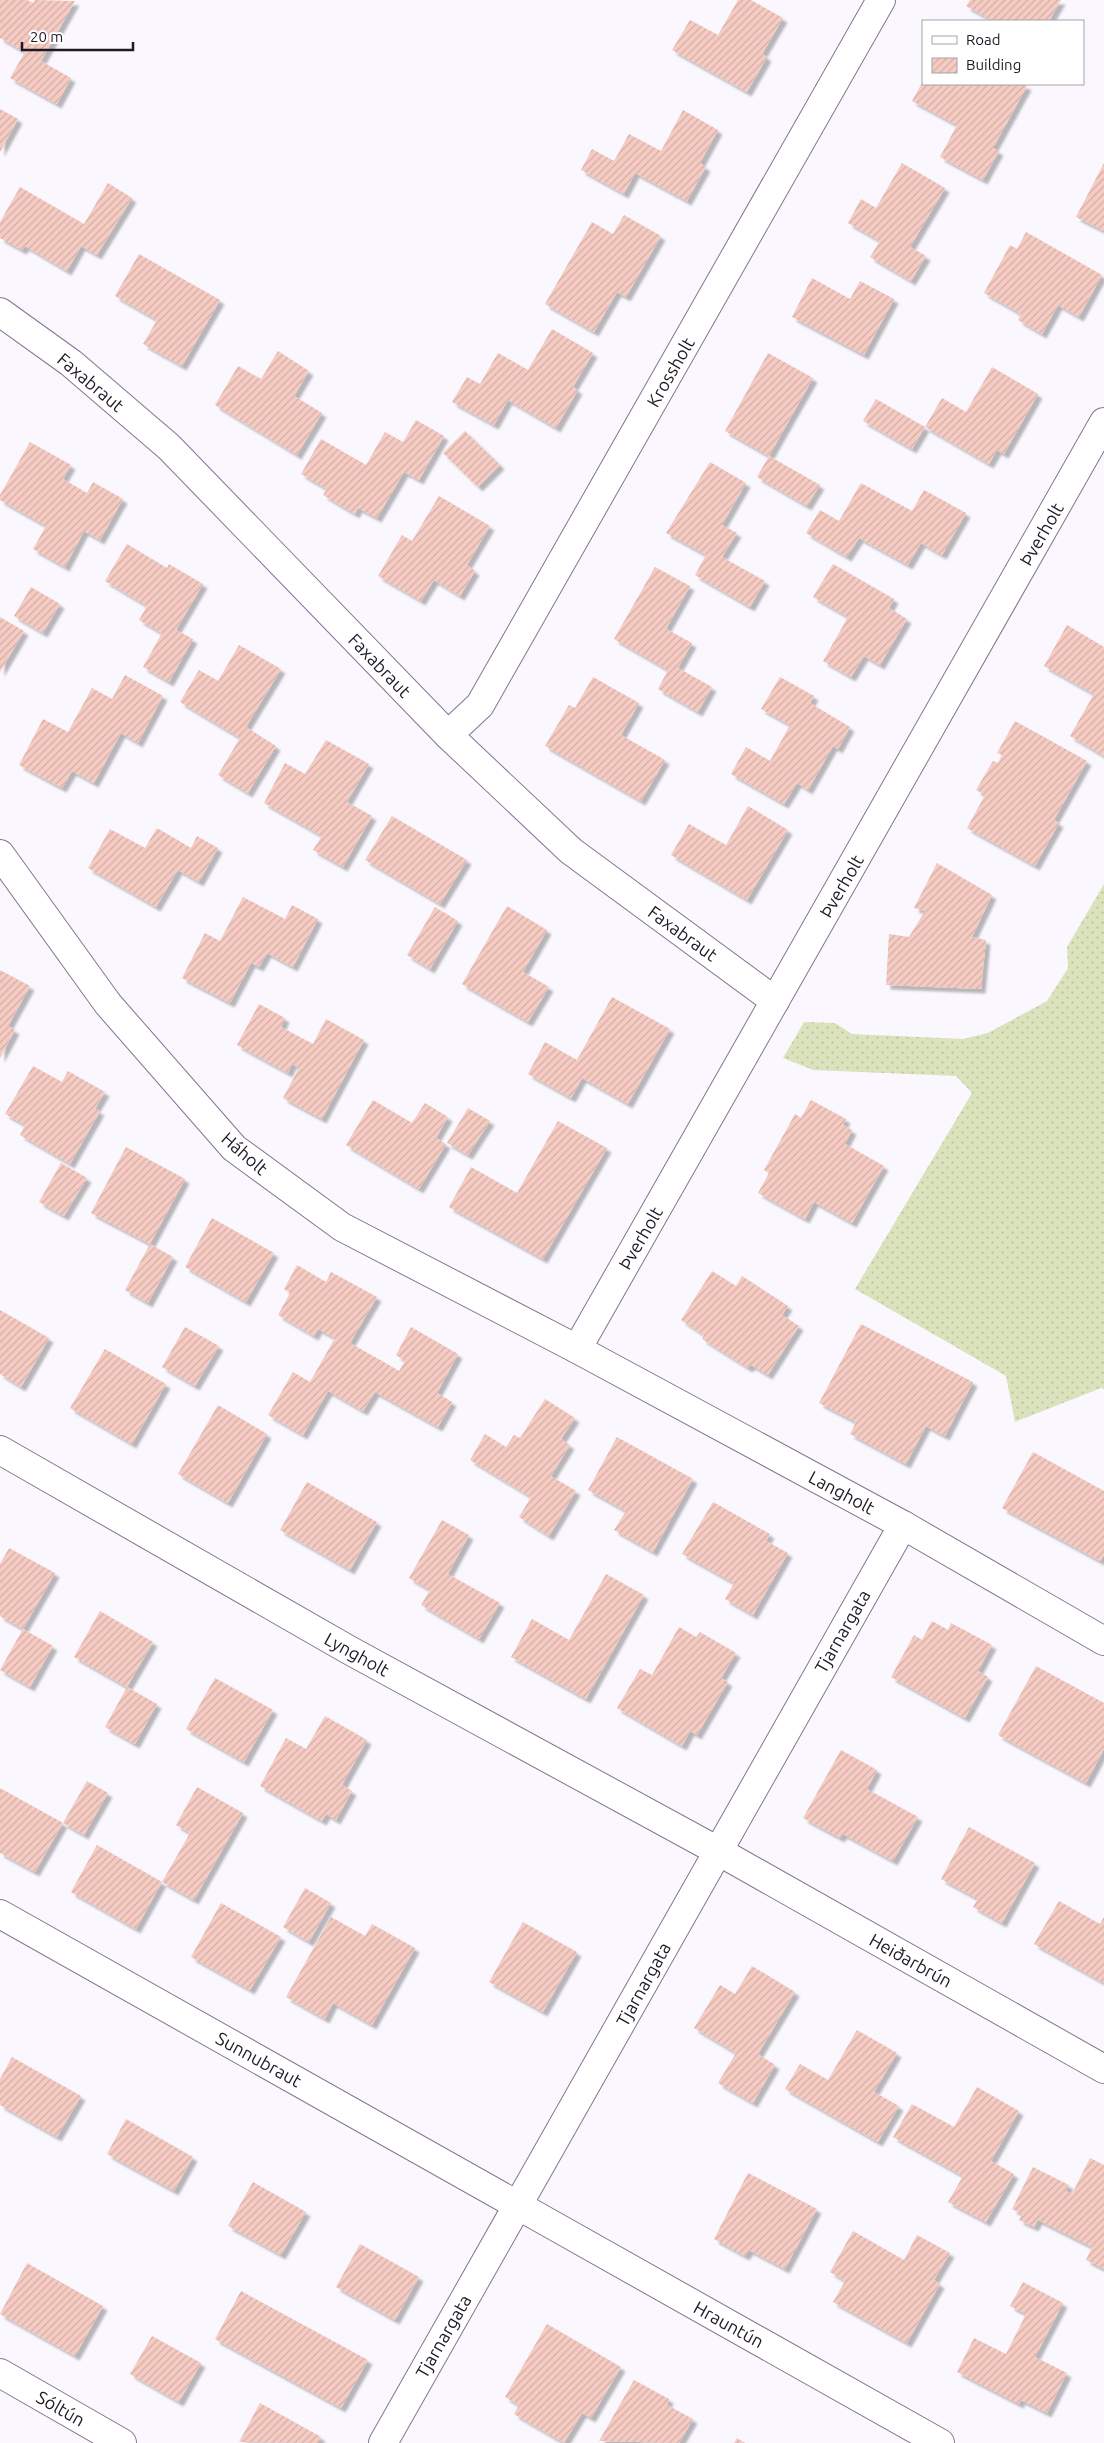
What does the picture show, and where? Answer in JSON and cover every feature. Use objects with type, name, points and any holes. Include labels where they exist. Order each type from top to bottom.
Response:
[{"type":"street","name":"Krossholt","points":[[448,735],[480,705],[881,0]]},
{"type":"street","name":"Faxabraut","points":[[0,312],[71,363],[169,447],[448,735],[571,850],[775,1001]]},
{"type":"street","name":"Þverholt","points":[[577,1349],[1104,422]]},
{"type":"street","name":"Háholt","points":[[0,854],[108,1004],[234,1148],[342,1227],[577,1349]]},
{"type":"street","name":"Langholt","points":[[577,1349],[903,1525],[1104,1641]]},
{"type":"street","name":"Lyngholt","points":[[0,1450],[349,1650],[718,1851]]},
{"type":"street","name":"Tjarnargata","points":[[383,2443],[903,1525]]},
{"type":"street","name":"Heiðarbrún","points":[[718,1851],[1104,2068]]},
{"type":"street","name":"Sunnubraut","points":[[0,1914],[518,2205]]},
{"type":"street","name":"Hrauntún","points":[[518,2205],[940,2443]]},
{"type":"street","name":"Sóltún","points":[[0,2373],[122,2443]]},
{"type":"green space","points":[[1104,884],[1104,1389],[1101,1388],[1015,1422],[1006,1376],[855,1289],[972,1093],[956,1076],[813,1070],[783,1058],[804,1022],[835,1023],[852,1034],[963,1039],[988,1033],[1047,1001],[1068,968],[1067,947]]},
{"type":"building","points":[[0,0],[27,0],[33,3],[35,0],[75,1],[41,61],[71,78],[57,104],[10,78],[25,52],[0,38]]},
{"type":"building","points":[[738,0],[751,0],[783,18],[762,54],[767,57],[747,92],[672,50],[690,20],[718,35]]},
{"type":"building","points":[[970,0],[1061,0],[1050,20],[991,20],[966,6]]},
{"type":"building","points":[[922,83],[922,85],[1027,86],[993,148],[999,151],[983,180],[940,157],[957,125],[912,101]]},
{"type":"building","points":[[0,109],[18,119],[0,152]]},
{"type":"building","points":[[683,110],[718,130],[700,163],[706,167],[687,201],[635,173],[624,194],[581,170],[592,149],[614,161],[629,134],[661,151]]},
{"type":"building","points":[[902,163],[945,188],[910,247],[926,256],[911,281],[870,257],[880,241],[848,223],[861,199],[876,208]]},
{"type":"building","points":[[1104,163],[1104,231],[1076,217]]},
{"type":"building","points":[[108,183],[132,198],[97,255],[81,246],[67,271],[25,246],[22,250],[0,238],[0,222],[20,187],[84,224]]},
{"type":"building","points":[[624,215],[661,236],[626,297],[617,292],[594,332],[545,304],[592,222],[613,234]]},
{"type":"building","points":[[1026,232],[1102,275],[1079,317],[1058,305],[1042,334],[1018,320],[1021,314],[984,293],[1010,245],[1017,249]]},
{"type":"building","points":[[139,254],[220,300],[182,366],[143,344],[157,320],[115,296]]},
{"type":"building","points":[[812,278],[850,299],[860,281],[894,299],[864,355],[792,317]]},
{"type":"building","points":[[552,329],[593,353],[573,387],[578,390],[556,428],[508,400],[494,425],[452,402],[467,377],[480,384],[498,353],[528,370]]},
{"type":"building","points":[[278,351],[309,371],[294,396],[322,413],[297,455],[215,405],[238,366],[261,379]]},
{"type":"building","points":[[768,353],[813,378],[769,456],[725,431]]},
{"type":"building","points":[[992,367],[1038,394],[1004,454],[997,450],[989,464],[925,427],[942,398],[966,412]]},
{"type":"building","points":[[876,399],[925,427],[912,449],[863,421]]},
{"type":"building","points":[[416,420],[444,436],[419,480],[404,472],[377,518],[358,508],[355,514],[323,495],[327,489],[301,474],[321,439],[366,465],[385,432],[403,442]]},
{"type":"building","points":[[465,431],[500,465],[478,487],[443,453]]},
{"type":"building","points":[[30,442],[71,465],[63,479],[87,493],[93,482],[123,499],[100,540],[84,531],[65,567],[33,549],[46,526],[0,500],[0,495]]},
{"type":"building","points":[[769,456],[820,485],[807,506],[757,477]]},
{"type":"building","points":[[710,462],[746,483],[722,525],[737,533],[722,557],[765,581],[750,607],[695,575],[706,555],[666,533]]},
{"type":"building","points":[[861,483],[912,511],[924,490],[966,513],[942,555],[921,543],[908,565],[859,538],[847,557],[806,533],[820,510],[839,521]]},
{"type":"building","points":[[439,496],[490,526],[467,565],[475,571],[460,596],[434,580],[421,601],[378,576],[402,535],[412,541]]},
{"type":"building","points":[[127,544],[167,568],[169,564],[203,584],[176,630],[193,639],[169,682],[143,667],[162,633],[139,620],[147,606],[105,581]]},
{"type":"building","points":[[833,564],[894,599],[889,608],[907,619],[880,665],[864,656],[851,677],[823,661],[848,617],[813,597]]},
{"type":"building","points":[[655,567],[690,586],[666,629],[692,643],[678,668],[712,687],[698,712],[658,689],[668,670],[614,639]]},
{"type":"building","points":[[31,587],[60,604],[43,633],[14,616]]},
{"type":"building","points":[[0,617],[24,631],[0,672]]},
{"type":"building","points":[[1067,625],[1104,647],[1104,756],[1070,736],[1094,694],[1044,666]]},
{"type":"building","points":[[239,645],[281,669],[246,727],[276,746],[248,793],[218,775],[240,738],[180,702],[199,670],[218,681]]},
{"type":"building","points":[[125,675],[163,696],[138,743],[121,733],[94,783],[72,771],[62,788],[19,765],[43,719],[68,732],[92,688],[112,699]]},
{"type":"building","points":[[593,677],[639,703],[621,735],[665,760],[641,801],[545,746],[569,705],[575,708]]},
{"type":"building","points":[[780,677],[814,696],[810,703],[850,727],[838,749],[833,746],[808,790],[797,783],[784,804],[731,774],[746,747],[770,761],[790,725],[761,709]]},
{"type":"building","points":[[1015,721],[1087,761],[1054,820],[1059,823],[1035,866],[967,828],[985,795],[976,790],[993,761],[998,763],[1002,755],[997,753]]},
{"type":"building","points":[[326,740],[369,764],[347,802],[372,816],[343,867],[313,850],[322,836],[264,803],[285,763],[305,774]]},
{"type":"building","points":[[748,806],[788,830],[747,900],[671,855],[689,824],[726,845]]},
{"type":"building","points":[[392,816],[467,860],[440,904],[365,860]]},
{"type":"building","points":[[157,828],[191,848],[197,836],[218,848],[199,882],[178,870],[156,907],[88,868],[110,829],[145,848]]},
{"type":"building","points":[[937,863],[992,895],[972,937],[986,940],[981,989],[886,985],[889,934],[909,937],[925,911],[914,908]]},
{"type":"building","points":[[243,897],[285,919],[292,905],[318,919],[293,967],[267,953],[259,967],[251,963],[230,1003],[182,978],[205,933],[220,941]]},
{"type":"building","points":[[507,906],[547,930],[523,972],[549,987],[528,1022],[462,984]]},
{"type":"building","points":[[435,907],[458,921],[430,969],[407,955]]},
{"type":"building","points":[[0,970],[30,986],[8,1026],[15,1030],[0,1058]]},
{"type":"building","points":[[612,997],[670,1029],[628,1104],[582,1078],[571,1098],[528,1074],[545,1042],[577,1060]]},
{"type":"building","points":[[259,1004],[285,1018],[281,1027],[313,1044],[326,1019],[364,1040],[322,1119],[283,1098],[299,1068],[292,1064],[288,1073],[237,1045]]},
{"type":"building","points":[[33,1066],[62,1082],[68,1071],[105,1092],[95,1109],[100,1111],[70,1164],[20,1135],[25,1125],[5,1114]]},
{"type":"building","points":[[373,1100],[412,1123],[425,1103],[448,1117],[436,1138],[446,1144],[419,1189],[346,1145]]},
{"type":"building","points":[[811,1100],[846,1119],[843,1125],[852,1130],[845,1144],[884,1166],[852,1223],[814,1202],[805,1219],[758,1193],[769,1173],[764,1170],[795,1114],[801,1118]]},
{"type":"building","points":[[468,1108],[490,1121],[468,1155],[447,1143]]},
{"type":"building","points":[[558,1121],[607,1148],[543,1259],[449,1207],[471,1167],[517,1193]]},
{"type":"building","points":[[126,1147],[185,1179],[150,1244],[91,1213]]},
{"type":"building","points":[[61,1163],[87,1178],[64,1216],[39,1202]]},
{"type":"building","points":[[212,1218],[274,1253],[246,1302],[185,1267]]},
{"type":"building","points":[[150,1244],[173,1257],[148,1303],[125,1290]]},
{"type":"building","points":[[297,1265],[326,1282],[331,1272],[377,1297],[350,1343],[399,1371],[405,1361],[396,1355],[411,1327],[458,1354],[437,1393],[452,1402],[438,1427],[375,1392],[363,1411],[328,1391],[303,1435],[268,1415],[293,1372],[310,1382],[335,1338],[318,1329],[314,1336],[278,1315],[290,1293],[284,1289]]},
{"type":"building","points":[[712,1271],[736,1286],[742,1276],[788,1306],[782,1315],[799,1326],[768,1375],[751,1365],[748,1368],[702,1339],[704,1335],[681,1320]]},
{"type":"building","points":[[0,1310],[49,1338],[21,1387],[0,1374]]},
{"type":"building","points":[[861,1324],[973,1382],[945,1436],[926,1426],[906,1464],[850,1434],[856,1422],[819,1403]]},
{"type":"building","points":[[185,1327],[219,1346],[195,1386],[162,1367]]},
{"type":"building","points":[[105,1349],[166,1384],[132,1444],[70,1408]]},
{"type":"building","points":[[545,1399],[575,1418],[561,1439],[570,1445],[551,1476],[576,1491],[549,1536],[519,1517],[531,1497],[470,1460],[485,1434],[506,1447],[514,1435],[520,1438]]},
{"type":"building","points":[[218,1405],[267,1434],[228,1503],[178,1474]]},
{"type":"building","points":[[617,1437],[693,1479],[653,1552],[614,1530],[626,1511],[588,1490]]},
{"type":"building","points":[[1033,1452],[1104,1491],[1104,1555],[1100,1561],[1002,1508]]},
{"type":"building","points":[[307,1482],[377,1522],[350,1570],[280,1530]]},
{"type":"building","points":[[713,1502],[770,1534],[766,1541],[788,1553],[753,1615],[725,1599],[734,1583],[682,1554]]},
{"type":"building","points":[[442,1520],[469,1535],[448,1574],[500,1603],[479,1639],[421,1605],[430,1590],[409,1578]]},
{"type":"building","points":[[9,1548],[55,1573],[23,1629],[0,1616],[0,1564]]},
{"type":"building","points":[[606,1574],[644,1595],[586,1699],[511,1657],[532,1619],[569,1640]]},
{"type":"building","points":[[100,1611],[153,1642],[127,1687],[74,1657]]},
{"type":"building","points":[[932,1621],[948,1630],[951,1623],[992,1645],[978,1671],[988,1677],[965,1718],[891,1677],[914,1635],[922,1640]]},
{"type":"building","points":[[679,1627],[696,1637],[700,1632],[736,1653],[721,1678],[728,1682],[697,1735],[690,1731],[682,1746],[617,1708],[640,1669],[652,1675]]},
{"type":"building","points":[[23,1629],[53,1646],[30,1687],[0,1670]]},
{"type":"building","points":[[1036,1666],[1104,1703],[1104,1749],[1086,1783],[998,1735]]},
{"type":"building","points":[[215,1678],[273,1710],[244,1762],[186,1729]]},
{"type":"building","points":[[127,1687],[157,1704],[135,1744],[105,1727]]},
{"type":"building","points":[[325,1716],[367,1740],[342,1785],[352,1791],[336,1820],[326,1814],[322,1821],[260,1786],[286,1738],[306,1749]]},
{"type":"building","points":[[841,1750],[877,1770],[867,1789],[918,1817],[893,1861],[843,1834],[840,1838],[803,1818]]},
{"type":"building","points":[[87,1781],[108,1793],[84,1835],[63,1823]]},
{"type":"building","points":[[197,1787],[243,1813],[194,1900],[162,1882],[190,1833],[176,1825]]},
{"type":"building","points":[[0,1788],[63,1823],[35,1872],[0,1853]]},
{"type":"building","points":[[969,1827],[1035,1863],[1002,1923],[973,1907],[978,1899],[941,1879]]},
{"type":"building","points":[[97,1845],[162,1882],[136,1929],[71,1892]]},
{"type":"building","points":[[305,1888],[331,1903],[309,1942],[283,1927]]},
{"type":"building","points":[[1059,1901],[1100,1924],[1104,1917],[1104,1983],[1034,1944]]},
{"type":"building","points":[[221,1903],[281,1937],[250,1990],[191,1957]]},
{"type":"building","points":[[331,1917],[365,1936],[372,1924],[415,1948],[372,2025],[333,2003],[325,2019],[286,1997]]},
{"type":"building","points":[[523,1922],[577,1952],[543,2012],[489,1982]]},
{"type":"building","points":[[752,1966],[795,1992],[758,2054],[775,2065],[753,2103],[718,2083],[736,2053],[694,2028],[720,1985],[735,1994]]},
{"type":"building","points":[[857,2030],[897,2053],[874,2092],[899,2106],[878,2142],[785,2089],[800,2064],[828,2080]]},
{"type":"building","points":[[12,2057],[81,2096],[57,2137],[0,2105],[0,2079]]},
{"type":"building","points":[[977,2087],[1019,2111],[991,2161],[1014,2174],[986,2222],[948,2202],[963,2176],[893,2137],[912,2104],[954,2127]]},
{"type":"building","points":[[126,2119],[193,2157],[174,2191],[107,2154]]},
{"type":"building","points":[[1090,2158],[1104,2165],[1104,2269],[1086,2260],[1092,2247],[1038,2220],[1034,2227],[1019,2220],[1022,2214],[1012,2209],[1033,2167],[1069,2185],[1066,2191],[1072,2194]]},
{"type":"building","points":[[748,2173],[817,2209],[785,2269],[749,2250],[745,2256],[714,2239]]},
{"type":"building","points":[[253,2182],[306,2212],[281,2255],[228,2226]]},
{"type":"building","points":[[853,2231],[904,2260],[917,2235],[950,2253],[934,2280],[940,2284],[907,2343],[833,2302],[845,2281],[830,2272]]},
{"type":"building","points":[[360,2244],[419,2277],[395,2320],[336,2287]]},
{"type":"building","points":[[27,2263],[103,2306],[75,2356],[0,2314]]},
{"type":"building","points":[[1023,2282],[1063,2303],[1035,2357],[1067,2373],[1047,2413],[1021,2400],[1019,2404],[957,2372],[974,2338],[1006,2354],[1026,2314],[1010,2306]]},
{"type":"building","points":[[241,2291],[368,2360],[341,2408],[215,2339]]},
{"type":"building","points":[[547,2324],[621,2367],[591,2418],[582,2413],[564,2443],[514,2414],[519,2405],[505,2397]]},
{"type":"building","points":[[152,2336],[201,2363],[179,2402],[130,2374]]},
{"type":"building","points":[[634,2380],[669,2399],[667,2405],[693,2419],[679,2443],[599,2441]]},
{"type":"building","points":[[260,2403],[321,2437],[317,2443],[239,2442]]},
{"type":"building","points":[[737,2438],[745,2443],[734,2443]]}]
